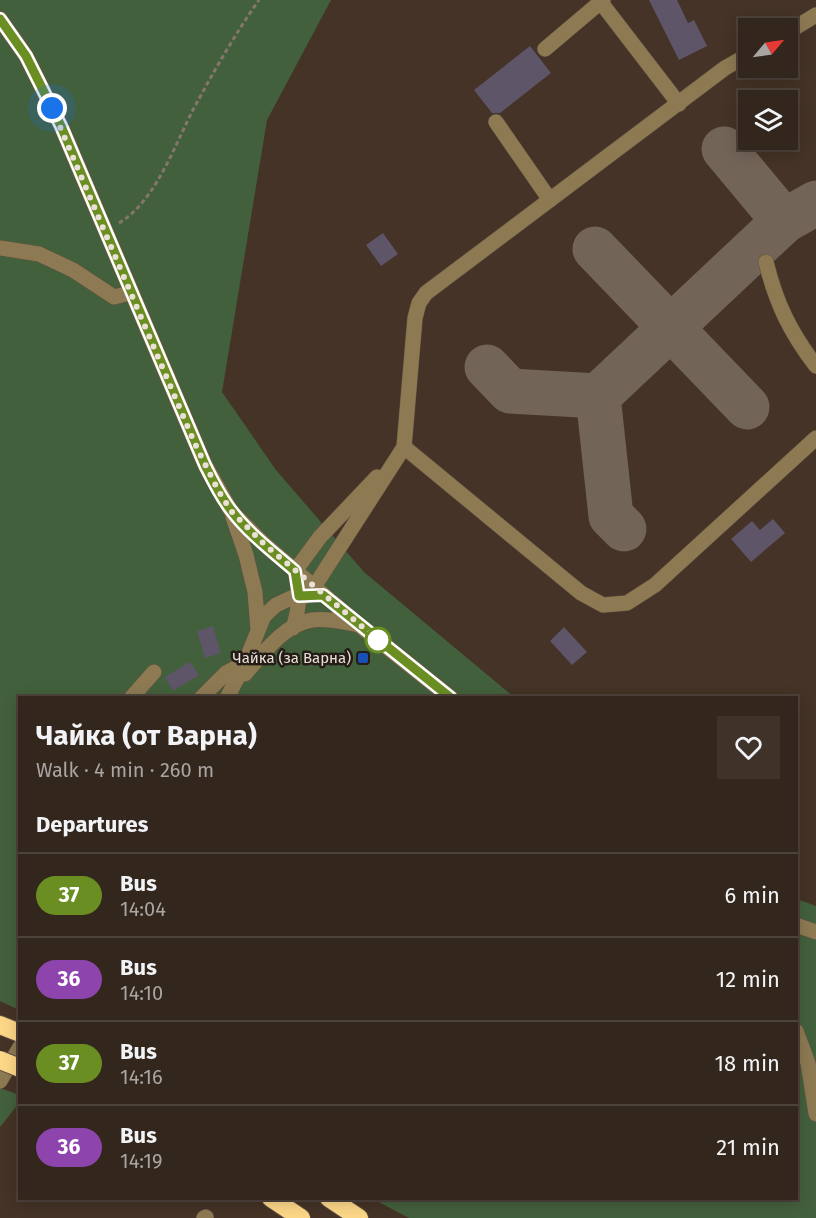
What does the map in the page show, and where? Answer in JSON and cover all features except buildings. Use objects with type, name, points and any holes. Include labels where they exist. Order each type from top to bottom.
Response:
[{"type":"highway","points":[[0,1025],[18,1032]]},
{"type":"highway","points":[[274,1200],[301,1218]]},
{"type":"highway","points":[[332,1200],[359,1218]]},
{"type":"street","points":[[545,50],[601,1],[679,104]]},
{"type":"street","points":[[798,26],[816,15]]},
{"type":"street","points":[[0,19],[26,56],[61,126],[205,465],[231,511],[246,555],[255,592],[258,633]]},
{"type":"street","points":[[230,693],[264,616],[276,605],[319,591],[404,447],[415,318],[419,303],[426,293],[725,68],[738,61]]},
{"type":"street","points":[[496,122],[550,200]]},
{"type":"street","points":[[0,248],[39,254],[73,270],[114,297],[130,293]]},
{"type":"street","points":[[766,261],[774,294],[790,329],[816,366]]},
{"type":"street","points":[[404,447],[581,592],[603,605],[627,603],[655,585],[816,438]]},
{"type":"street","points":[[293,628],[299,611],[295,571],[320,537],[404,447]]},
{"type":"street","points":[[231,511],[295,571],[449,696]]},
{"type":"street","points":[[230,693],[278,638],[293,628],[310,620],[360,625]]},
{"type":"street","points":[[203,696],[226,673],[245,663]]},
{"type":"street","points":[[133,696],[154,672]]},
{"type":"street","points":[[798,926],[816,932]]},
{"type":"street","points":[[798,1036],[808,1063],[816,1114]]},
{"type":"street","points":[[0,1081],[18,1050]]},
{"type":"path","points":[[105,232],[124,220],[150,192],[168,162],[193,109],[232,41],[259,0]]},
{"type":"green space","points":[[0,0],[331,0],[267,120],[222,392],[276,470],[364,572],[513,696],[18,696],[18,1010],[0,1001]]},
{"type":"green space","points":[[798,899],[816,906],[816,1218],[409,1218],[375,1200],[798,1200]]},
{"type":"green space","points":[[0,1088],[18,1094],[18,1104],[0,1127]]},
{"type":"taxiway","points":[[724,149],[784,221]]},
{"type":"taxiway","points":[[487,367],[510,391],[598,396],[784,221],[816,203]]},
{"type":"taxiway","points":[[595,249],[747,407]]},
{"type":"taxiway","points":[[598,396],[611,516],[624,529]]},
{"type":"bus line","name":"37","points":[[0,19],[26,56],[61,126],[130,293],[205,465],[224,501],[264,544],[295,571],[299,596],[323,595],[448,696]]},
{"type":"place","name":"Чайка (за Варна)","points":[[363,658]]},
{"type":"route","points":[[52,108],[195,444],[218,490],[231,511],[264,544],[378,640]]}]
